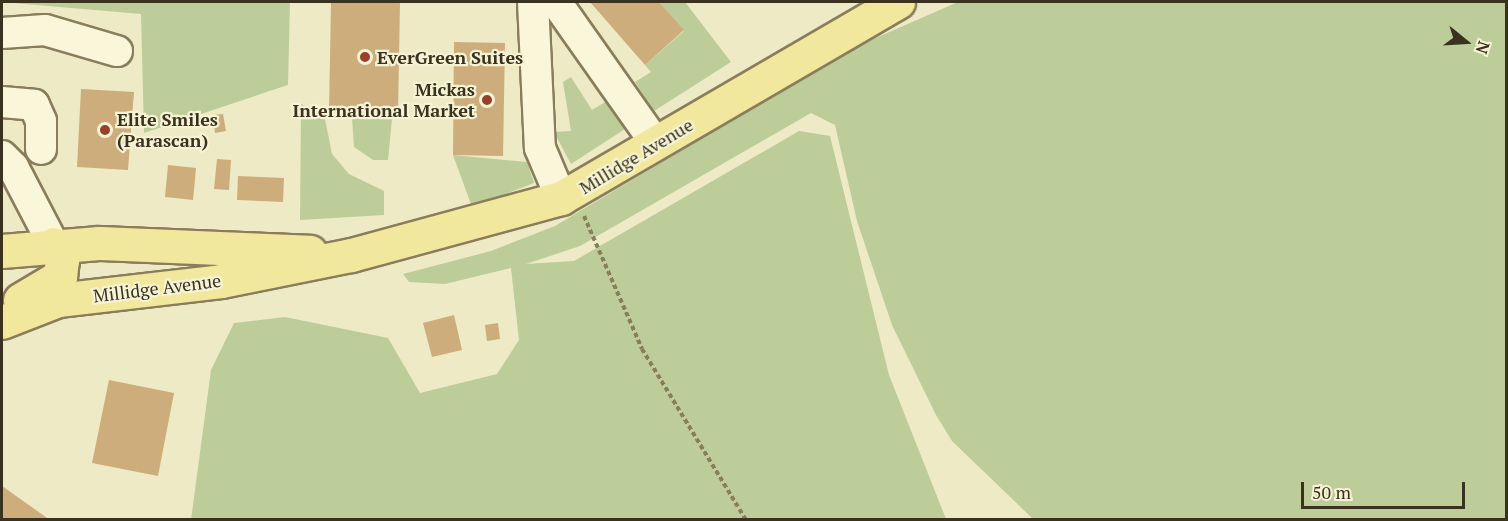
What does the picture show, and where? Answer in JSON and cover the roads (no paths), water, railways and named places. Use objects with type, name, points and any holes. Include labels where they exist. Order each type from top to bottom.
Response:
[{"type":"main road","name":"Millidge Avenue","points":[[2,320],[58,300],[220,281],[351,255],[568,196],[898,2]]},
{"type":"main road","name":"Millidge Avenue","points":[[2,251],[53,243],[351,255]]},
{"type":"main road","points":[[2,320],[60,276],[62,260],[53,243]]},
{"type":"lane","points":[[532,2],[540,148],[568,196]]},
{"type":"lane","points":[[556,2],[656,144]]},
{"type":"lane","points":[[2,33],[45,30],[117,51]]},
{"type":"lane","points":[[2,102],[34,105],[41,121],[41,149]]},
{"type":"lane","points":[[2,156],[13,167],[53,243]]},
{"type":"place","name":"EverGreen Suites","points":[[365,57]]},
{"type":"place","name":"Mickas International Market","points":[[487,100]]},
{"type":"place","name":"Elite Smiles (Parascan)","points":[[105,130]]}]
